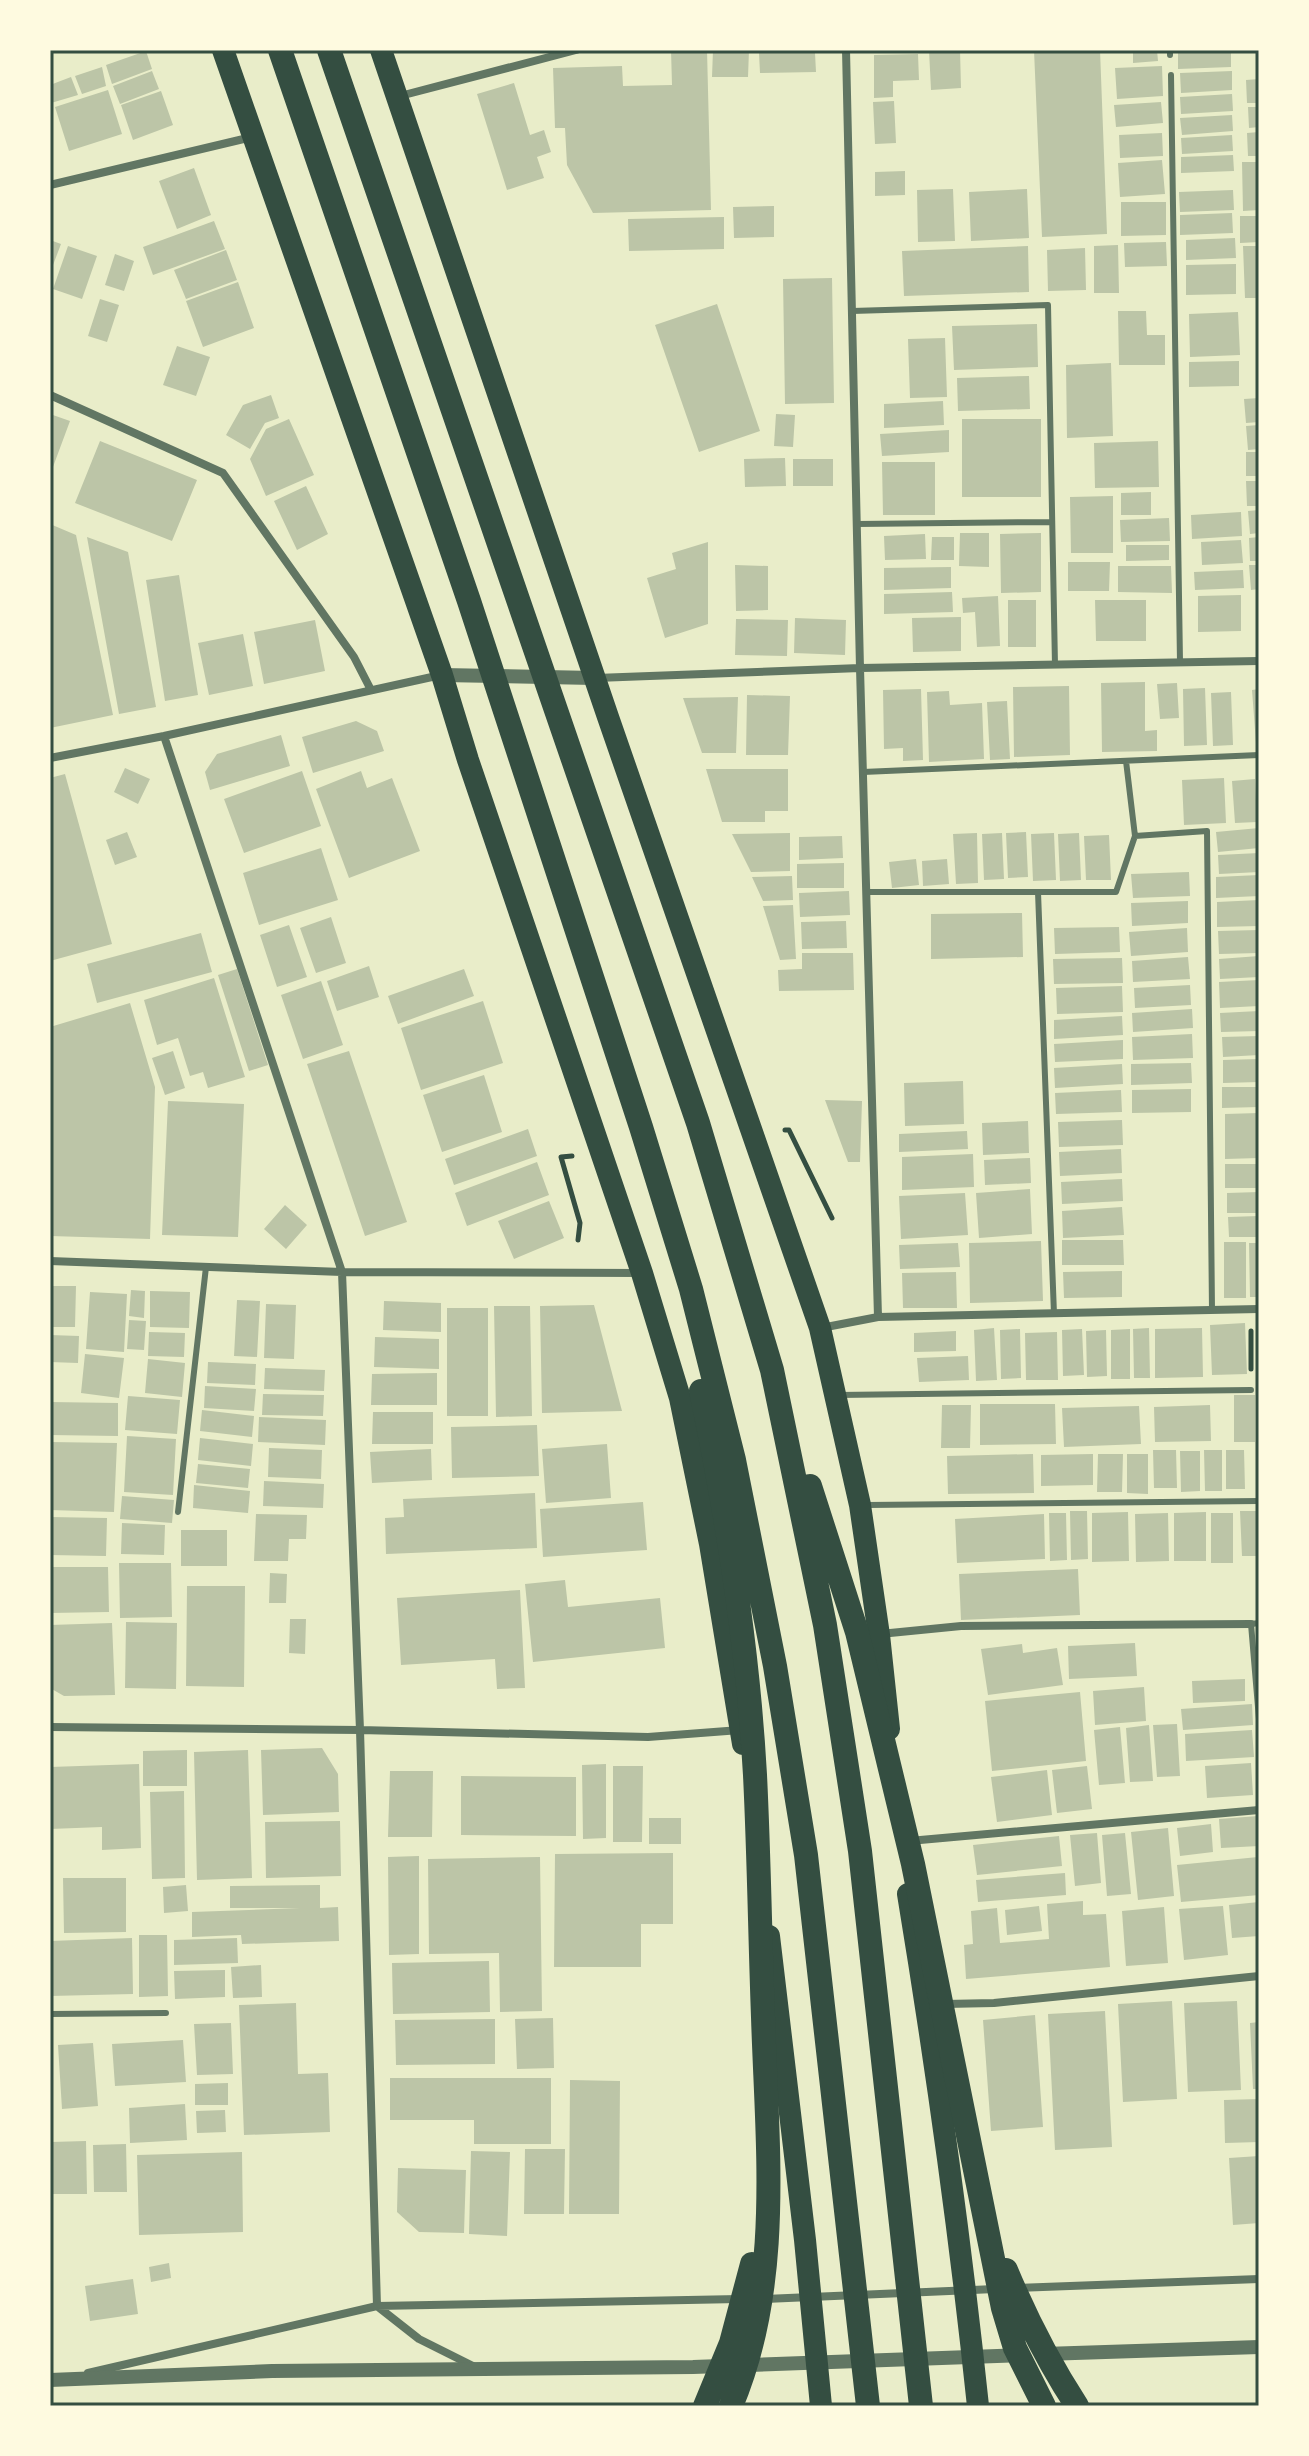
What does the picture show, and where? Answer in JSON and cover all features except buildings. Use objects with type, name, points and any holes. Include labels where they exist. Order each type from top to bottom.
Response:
[{"type":"highway","points":[[223,50],[442,675],[642,1273],[680,1398],[710,1544],[741,1730],[780,2011],[821,2405]]},
{"type":"highway","points":[[280,50],[469,601],[691,1289],[730,1446],[778,1682],[806,1855],[868,2406]]},
{"type":"highway","points":[[329,50],[698,1123],[772,1370],[857,1632],[913,1864],[992,2260],[1015,2348],[1044,2406]]},
{"type":"highway","points":[[381,50],[594,678],[820,1328],[860,1505],[879,1635],[899,1842],[926,2005],[966,2290],[977,2398]]},
{"type":"highway","points":[[641,1127],[702,1395],[727,1531],[755,1773],[767,2247],[763,2292],[743,2377],[731,2406]]},
{"type":"highway","points":[[772,1370],[825,1625],[860,1851],[921,2406]]},
{"type":"highway","points":[[705,2406],[727,2355],[745,2296],[767,2178]]},
{"type":"highway","points":[[983,2208],[1000,2257],[1035,2334],[1077,2406]]},
{"type":"street","points":[[395,97],[576,50]]},
{"type":"street","points":[[846,50],[878,1317]]},
{"type":"street","points":[[50,185],[254,137]]},
{"type":"street","points":[[50,395],[223,473],[354,657],[371,690]]},
{"type":"street","points":[[50,758],[442,675],[594,678],[860,668],[1259,661]]},
{"type":"street","points":[[164,736],[342,1272],[360,1730],[377,2306]]},
{"type":"street","points":[[50,1261],[342,1272],[642,1273]]},
{"type":"street","points":[[820,1328],[878,1317],[1255,1310]]},
{"type":"street","points":[[879,1635],[961,1626],[1255,1624]]},
{"type":"street","points":[[50,1727],[648,1737],[741,1730]]},
{"type":"street","points":[[899,1842],[1259,1810]]},
{"type":"street","points":[[926,2005],[994,2003],[1259,1976]]},
{"type":"street","points":[[57,2379],[377,2306],[812,2298],[1259,2279]]},
{"type":"street","points":[[377,2306],[419,2339],[477,2368]]},
{"type":"street","points":[[57,2379],[272,2371],[818,2363],[1259,2347]]},
{"type":"lane","points":[[1171,75],[1180,662]]},
{"type":"lane","points":[[852,311],[1048,305],[1055,665]]},
{"type":"lane","points":[[857,524],[1052,522]]},
{"type":"lane","points":[[863,772],[1259,755]]},
{"type":"lane","points":[[866,892],[1116,892],[1135,836],[1126,761]]},
{"type":"lane","points":[[1135,836],[1207,831],[1212,1310]]},
{"type":"lane","points":[[1038,892],[1054,1314]]},
{"type":"lane","points":[[178,1512],[206,1267]]},
{"type":"lane","points":[[835,1395],[1251,1390]]},
{"type":"lane","points":[[860,1505],[1259,1501]]},
{"type":"lane","points":[[1255,1624],[1259,1719]]},
{"type":"lane","points":[[50,2014],[166,2013]]},
{"type":"path","points":[[789,1130],[832,1218]]},
{"type":"path","points":[[561,1157],[580,1223],[578,1240]]},
{"type":"path","points":[[1251,1390],[1255,1310]]}]
